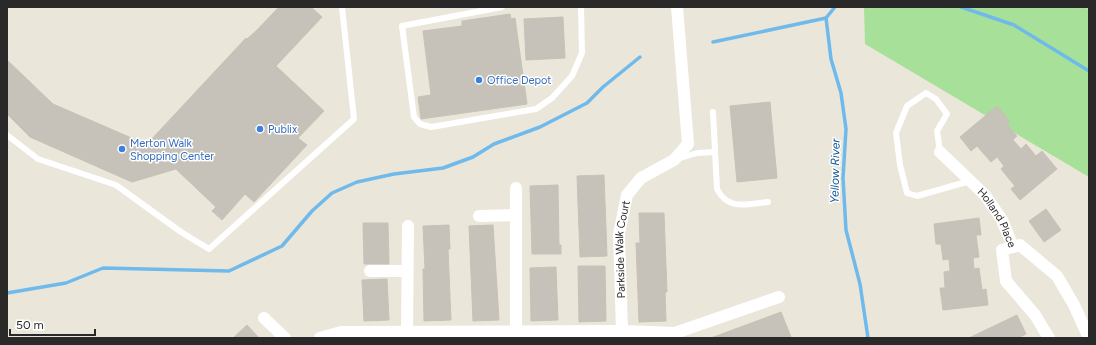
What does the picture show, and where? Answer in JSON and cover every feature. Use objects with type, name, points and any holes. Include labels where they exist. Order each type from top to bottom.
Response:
[{"type":"street","name":"Parkside Walk Court","points":[[622,331],[619,234],[627,195],[641,178],[674,160],[688,144],[677,7]]},
{"type":"street","name":"Holland Place","points":[[940,152],[985,195],[1002,220],[1012,247],[1020,245],[1057,276],[1074,305],[1089,338]]},
{"type":"street","points":[[516,188],[516,332]]},
{"type":"street","points":[[479,216],[516,215]]},
{"type":"street","points":[[407,332],[408,226]]},
{"type":"street","points":[[1012,247],[1002,250],[1006,281],[1035,315],[1049,338]]},
{"type":"street","points":[[370,271],[407,271]]},
{"type":"street","points":[[320,338],[340,332],[622,331],[675,333],[779,297]]},
{"type":"street","points":[[264,318],[285,338]]},
{"type":"lane","points":[[7,135],[38,159],[116,185],[181,232],[209,249],[354,119],[342,7]]},
{"type":"lane","points":[[502,7],[477,9],[402,26],[414,117],[420,124],[431,127],[536,109],[552,98],[572,76],[582,53],[581,7]]},
{"type":"lane","points":[[940,152],[937,131],[947,114],[936,99],[926,93],[907,106],[896,133],[900,165],[906,193],[917,196],[970,181]]},
{"type":"lane","points":[[713,112],[717,189],[726,202],[734,204],[768,202]]},
{"type":"lane","points":[[674,160],[697,153],[715,152]]},
{"type":"green space","points":[[864,7],[1083,7],[1089,9],[1089,177],[865,44]]},
{"type":"building","points":[[279,7],[311,7],[322,17],[276,66],[324,111],[298,138],[307,145],[254,202],[245,194],[222,220],[212,211],[216,207],[176,169],[132,182],[30,137],[7,114],[7,60],[53,104],[143,143],[148,143],[246,38],[247,39],[257,30]]},
{"type":"building","points":[[510,14],[511,19],[515,18],[527,104],[421,119],[418,97],[431,95],[423,31],[462,26],[462,21]]},
{"type":"building","points":[[563,17],[565,58],[526,60],[524,19]]},
{"type":"building","points":[[770,102],[777,178],[737,182],[730,106]]},
{"type":"building","points":[[997,106],[1010,122],[1007,125],[1017,136],[1013,140],[1021,149],[1026,144],[1036,156],[1042,151],[1057,169],[1020,200],[1011,189],[1015,186],[1001,169],[1004,166],[997,157],[991,162],[977,146],[971,151],[960,137]]},
{"type":"building","points":[[604,175],[607,256],[580,257],[577,176]]},
{"type":"building","points":[[558,185],[559,245],[561,245],[561,254],[532,254],[530,186]]},
{"type":"building","points":[[1046,209],[1061,230],[1044,242],[1029,221]]},
{"type":"building","points":[[639,213],[664,213],[667,292],[665,292],[666,321],[639,322],[636,243],[640,243]]},
{"type":"building","points":[[979,218],[981,235],[976,235],[979,257],[973,258],[974,269],[979,268],[982,290],[986,289],[988,305],[943,310],[940,288],[945,288],[944,272],[950,271],[949,259],[943,260],[941,244],[936,244],[934,224]]},
{"type":"building","points":[[363,223],[388,223],[389,264],[364,264]]},
{"type":"building","points":[[449,225],[450,249],[448,249],[451,320],[424,321],[423,269],[425,269],[423,226]]},
{"type":"building","points":[[493,225],[499,320],[473,321],[469,226]]},
{"type":"building","points":[[578,266],[605,266],[606,321],[579,322]]},
{"type":"building","points":[[556,267],[558,320],[531,321],[530,268]]},
{"type":"building","points":[[387,279],[389,320],[364,321],[362,280]]},
{"type":"building","points":[[781,312],[791,337],[711,338]]},
{"type":"building","points":[[1017,315],[1026,334],[1018,338],[969,338]]},
{"type":"building","points":[[247,325],[259,338],[233,338]]},
{"type":"waterway","name":"Yellow River","points":[[835,7],[826,18],[831,59],[841,93],[846,129],[843,178],[846,230],[860,284],[868,338]]},
{"type":"waterway","name":"Yellow River","points":[[961,7],[1014,25],[1089,71]]},
{"type":"waterway","points":[[713,42],[826,18]]},
{"type":"waterway","points":[[7,293],[66,283],[103,268],[229,271],[282,246],[312,211],[332,193],[357,182],[394,174],[443,168],[473,157],[494,144],[540,127],[587,103],[603,87],[640,57]]},
{"type":"place","name":"Office Depot","points":[[479,80]]},
{"type":"place","name":"Publix","points":[[260,129]]},
{"type":"place","name":"Merton Walk Shopping Center","points":[[122,149]]}]
